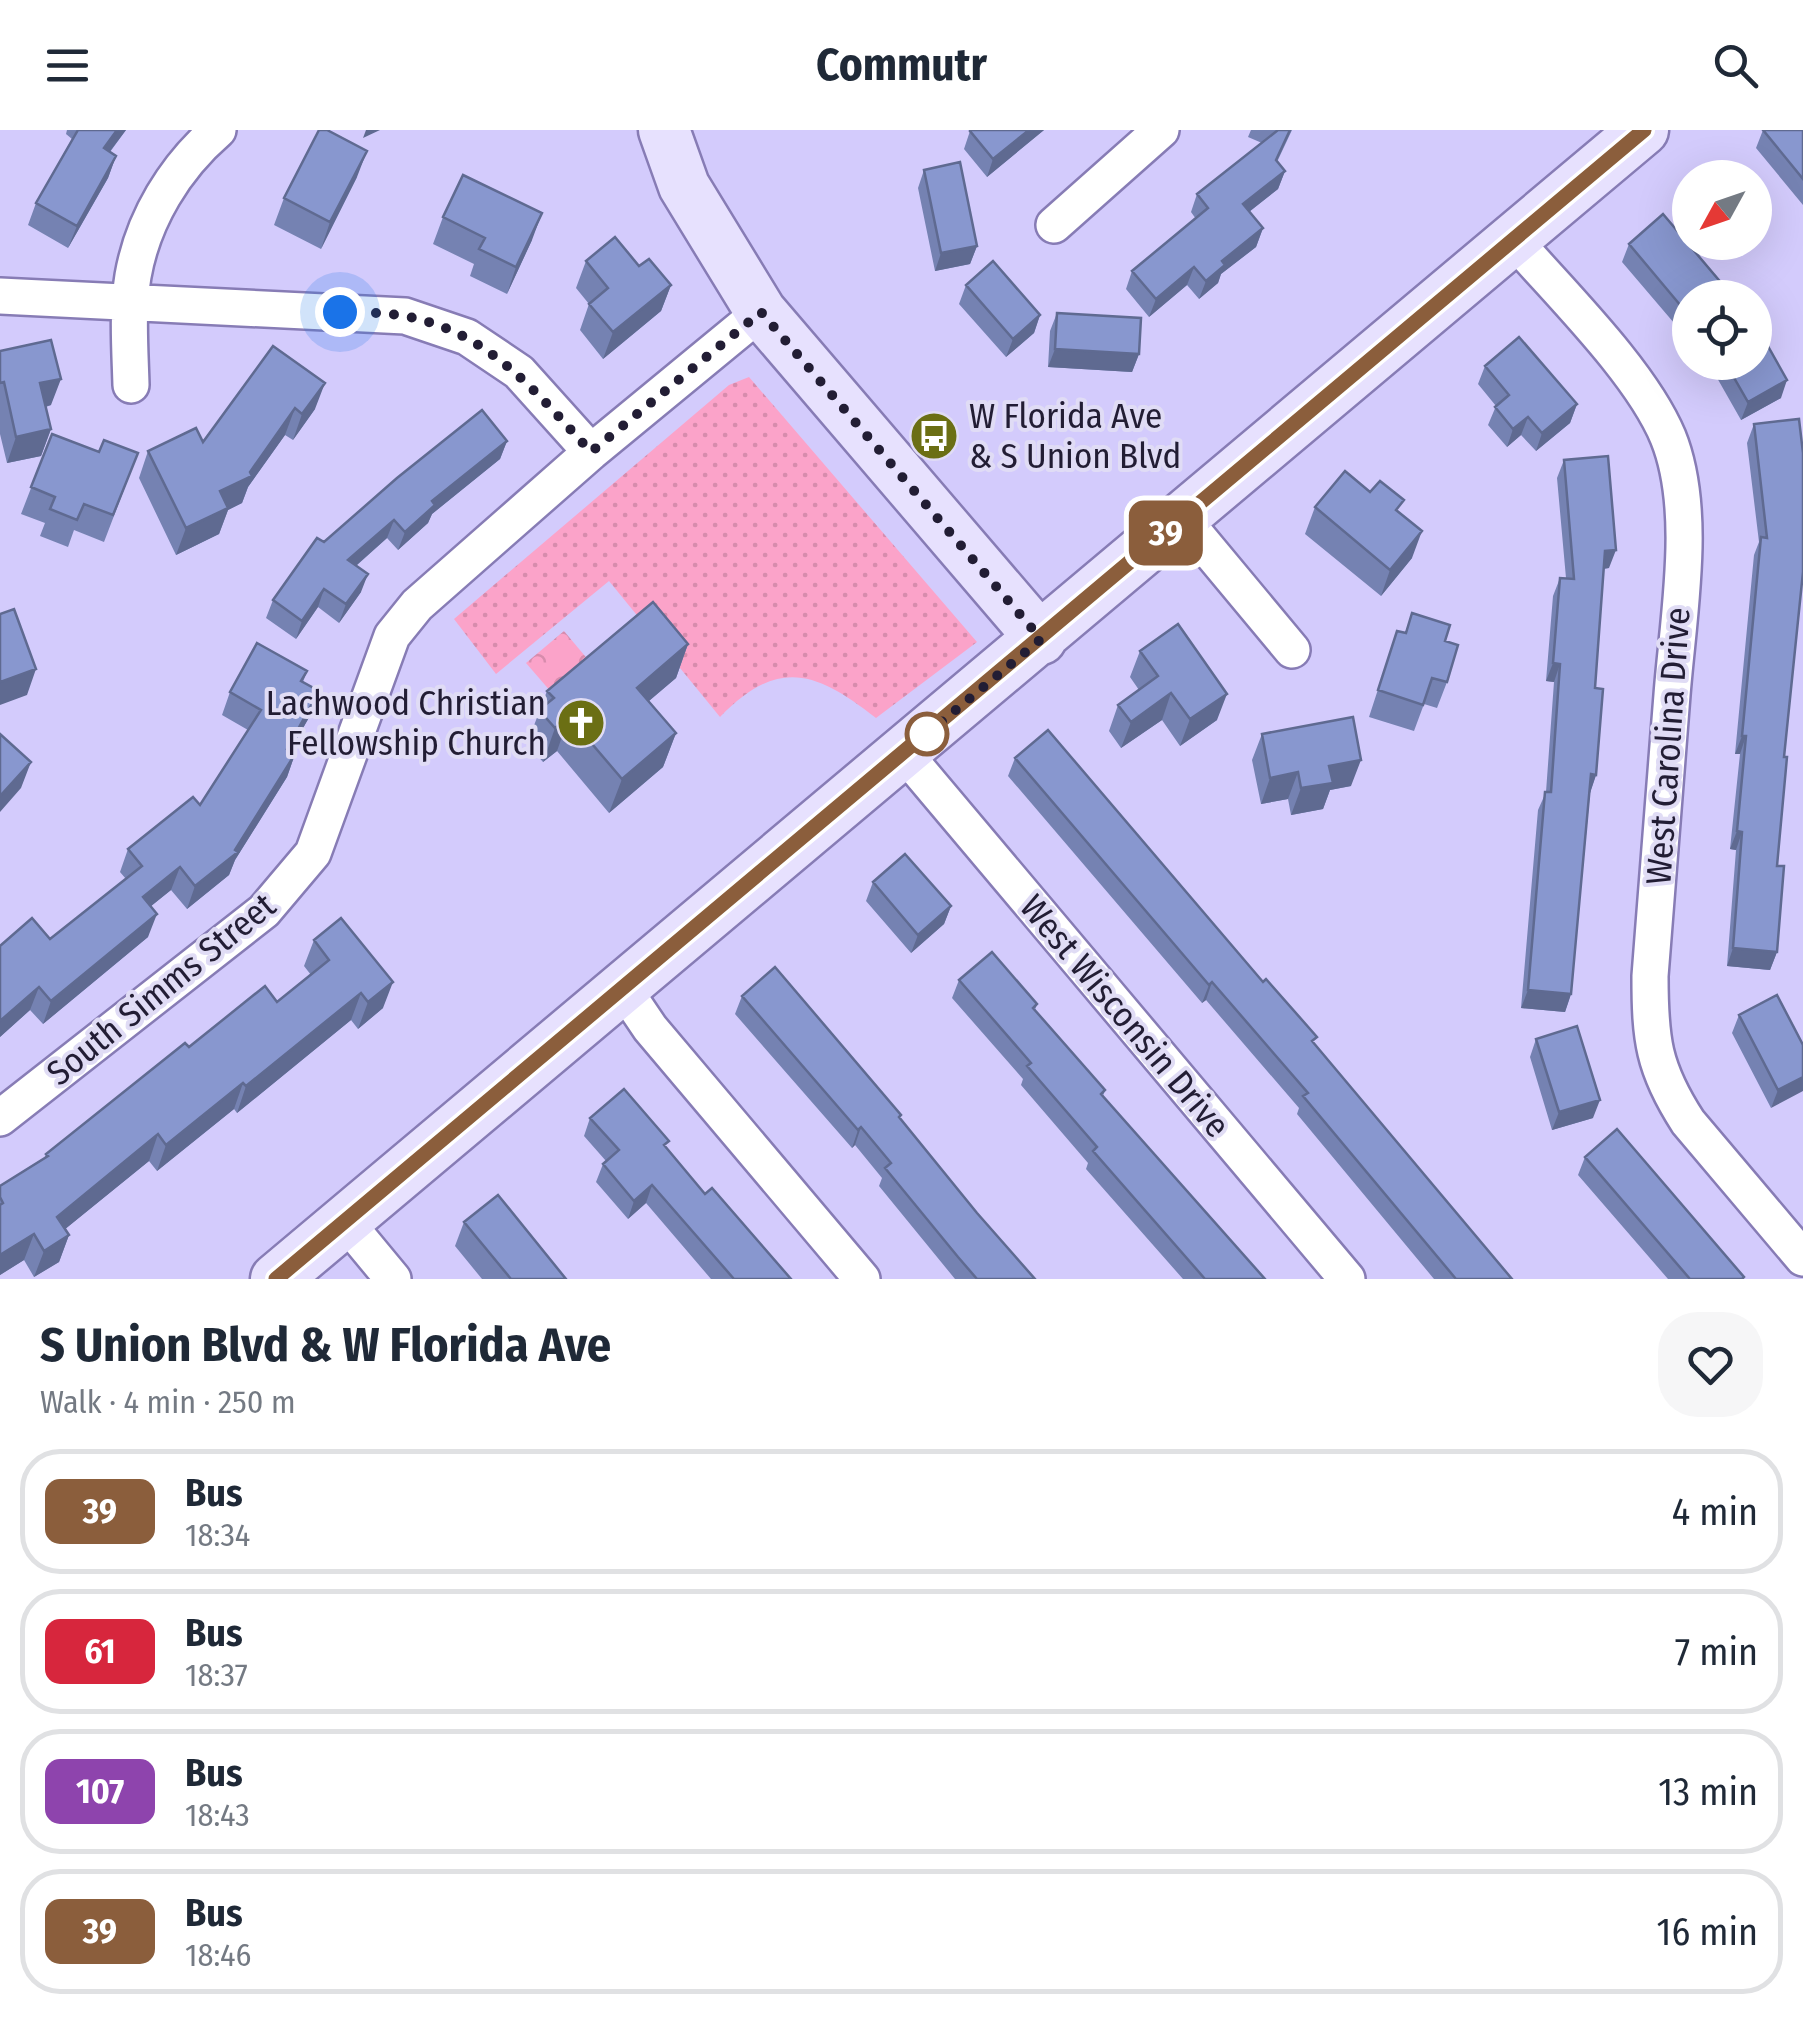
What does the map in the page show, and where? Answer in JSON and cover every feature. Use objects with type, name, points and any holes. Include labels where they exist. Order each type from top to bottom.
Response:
[{"type":"main road","points":[[664,130],[684,186],[761,312],[1041,639]]},
{"type":"main road","points":[[276,1279],[1644,130]]},
{"type":"street","points":[[131,385],[130,304],[138,257],[164,190],[200,145],[218,130]]},
{"type":"street","points":[[1054,226],[1161,130]]},
{"type":"street","name":"West Carolina Drive","points":[[1513,239],[1640,391],[1666,434],[1676,461],[1682,490],[1681,574],[1650,976],[1650,1035],[1664,1081],[1688,1122],[1803,1258]]},
{"type":"street","points":[[0,296],[404,316],[467,337],[519,372],[591,452]]},
{"type":"street","name":"South Simms Street","points":[[0,1118],[264,911],[313,852],[392,636],[417,605],[591,452],[761,312]]},
{"type":"street","points":[[1183,518],[1292,650]]},
{"type":"street","name":"West Wisconsin Drive","points":[[904,753],[1347,1279]]},
{"type":"street","points":[[623,988],[650,1028],[862,1279]]},
{"type":"street","points":[[345,1221],[393,1279]]},
{"type":"green space","points":[[749,377],[977,642],[876,718],[834,690],[797,677],[760,685],[720,717],[609,581],[496,674],[454,619],[729,385]]},
{"type":"green space","points":[[564,631],[595,668],[558,700],[526,663]]},
{"type":"building","points":[[78,130],[117,130],[104,148],[116,156],[77,226],[36,203]]},
{"type":"building","points":[[319,130],[327,130],[367,151],[330,222],[284,198]]},
{"type":"building","points":[[971,130],[1029,130],[993,159]]},
{"type":"building","points":[[1278,130],[1290,130],[1276,160],[1285,171],[1243,204],[1263,228],[1222,261],[1225,265],[1206,281],[1194,267],[1156,299],[1132,271],[1208,208],[1197,194]]},
{"type":"building","points":[[1763,130],[1803,130],[1803,179]]},
{"type":"building","points":[[960,162],[977,246],[941,253],[924,170]]},
{"type":"building","points":[[463,175],[542,213],[516,267],[479,249],[485,238],[443,217]]},
{"type":"building","points":[[1663,214],[1672,225],[1672,260],[1702,260],[1719,280],[1672,280],[1672,295],[1629,244]]},
{"type":"building","points":[[615,237],[639,266],[649,259],[671,285],[613,332],[589,304],[608,288],[586,261]]},
{"type":"building","points":[[993,261],[1040,315],[1013,339],[966,285]]},
{"type":"building","points":[[1057,313],[1141,318],[1139,354],[1055,349]]},
{"type":"building","points":[[1519,337],[1577,404],[1542,433],[1528,417],[1513,429],[1495,407],[1509,395],[1485,366]]},
{"type":"building","points":[[51,340],[61,379],[40,383],[51,429],[16,437],[4,382],[0,383],[0,351]]},
{"type":"building","points":[[273,346],[325,383],[302,414],[295,408],[250,472],[252,476],[220,491],[228,508],[186,528],[148,451],[196,428],[203,442]]},
{"type":"building","points":[[1772,353],[1787,380],[1748,402],[1735,380],[1772,380]]},
{"type":"building","points":[[482,410],[507,441],[432,501],[435,505],[405,532],[394,520],[348,560],[368,574],[346,604],[324,589],[302,621],[273,600],[317,538],[324,542]]},
{"type":"building","points":[[1799,419],[1803,453],[1803,572],[1784,757],[1777,866],[1784,866],[1777,952],[1733,948],[1742,832],[1737,831],[1761,537],[1767,538],[1754,424]]},
{"type":"building","points":[[52,434],[99,452],[104,440],[138,453],[113,515],[84,504],[77,520],[50,509],[55,497],[31,487]]},
{"type":"building","points":[[1608,456],[1616,550],[1605,551],[1595,688],[1603,689],[1596,775],[1591,774],[1571,994],[1528,990],[1545,792],[1551,792],[1560,664],[1553,663],[1560,578],[1574,579],[1564,460]]},
{"type":"building","points":[[1345,471],[1370,492],[1380,481],[1404,500],[1396,510],[1422,531],[1390,570],[1315,507]]},
{"type":"building","points":[[653,602],[688,644],[637,688],[676,733],[622,779],[569,717],[555,728],[539,710],[554,698],[547,691]]},
{"type":"building","points":[[14,609],[36,669],[0,682],[0,614]]},
{"type":"building","points":[[1412,613],[1450,625],[1445,641],[1458,645],[1447,682],[1432,678],[1423,705],[1378,690],[1397,631],[1406,633]]},
{"type":"building","points":[[1178,624],[1227,694],[1190,719],[1171,693],[1131,722],[1118,705],[1158,676],[1140,651]]},
{"type":"building","points":[[257,643],[307,671],[301,681],[319,691],[287,749],[295,754],[235,850],[238,852],[195,886],[180,867],[143,897],[157,914],[51,1001],[39,987],[0,1021],[0,946],[32,918],[50,939],[142,866],[128,849],[193,797],[200,805],[261,710],[230,692]]},
{"type":"building","points":[[1353,717],[1361,760],[1329,766],[1333,783],[1301,788],[1298,772],[1270,778],[1262,734]]},
{"type":"building","points":[[1048,730],[1263,982],[1266,979],[1317,1037],[1312,1041],[1512,1279],[1456,1279],[1303,1096],[1308,1093],[1212,982],[1209,985],[1015,758]]},
{"type":"building","points":[[0,734],[31,762],[0,796]]},
{"type":"building","points":[[905,854],[951,906],[918,935],[873,882]]},
{"type":"building","points":[[341,918],[393,982],[368,1002],[361,993],[166,1145],[158,1134],[57,1217],[69,1235],[44,1251],[34,1234],[0,1255],[0,1186],[48,1156],[185,1043],[189,1047],[265,986],[277,1002],[329,960],[314,940]]},
{"type":"building","points":[[992,952],[1037,1004],[1033,1008],[1105,1090],[1101,1094],[1265,1279],[1205,1279],[1093,1151],[1097,1147],[959,980]]},
{"type":"building","points":[[775,967],[1035,1279],[977,1279],[958,1257],[885,1168],[891,1163],[742,996]]},
{"type":"building","points":[[1777,995],[1803,1045],[1803,1077],[1778,1090],[1739,1015]]},
{"type":"building","points":[[1577,1026],[1600,1100],[1559,1112],[1536,1039]]},
{"type":"building","points":[[624,1089],[669,1141],[664,1145],[705,1194],[712,1188],[791,1279],[734,1279],[652,1185],[634,1201],[603,1164],[619,1150],[590,1118]]},
{"type":"building","points":[[1617,1129],[1742,1279],[1690,1279],[1585,1157]]},
{"type":"building","points":[[498,1195],[566,1279],[511,1279],[464,1222]]},
{"type":"bus line","name":"39","points":[[276,1279],[1644,130]]},
{"type":"place","name":"W Florida Ave & S Union Blvd","points":[[934,436]]},
{"type":"place","name":"Lachwood Christian Fellowship Church","points":[[581,723]]},
{"type":"route","points":[[340,312],[404,316],[467,337],[519,372],[591,452],[761,312],[1041,639],[927,734]]}]
